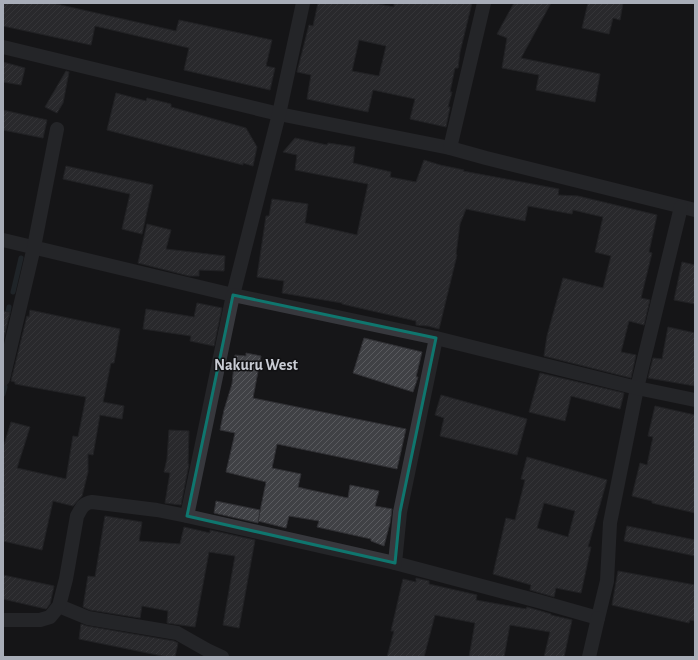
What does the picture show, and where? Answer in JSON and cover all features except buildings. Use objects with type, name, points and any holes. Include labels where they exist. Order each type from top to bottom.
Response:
[{"type":"street","points":[[187,516],[233,295],[279,114],[303,3]]},
{"type":"street","points":[[450,148],[484,3]]},
{"type":"street","points":[[3,47],[279,114],[450,148],[695,210]]},
{"type":"street","points":[[3,379],[34,247],[57,130]]},
{"type":"street","points":[[589,657],[607,581],[610,524],[637,388],[681,207]]},
{"type":"street","points":[[3,240],[233,295],[436,338],[637,388],[695,400]]},
{"type":"street","points":[[395,563],[400,512],[436,338]]},
{"type":"street","points":[[3,620],[40,620],[50,617],[59,606],[66,579],[78,516],[81,508],[86,503],[92,502],[157,510],[187,516],[395,563],[598,618]]},
{"type":"street","points":[[59,606],[88,618],[178,633],[222,657]]},
{"type":"highlighted area","points":[[233,295],[436,338],[400,512],[395,563],[187,516]]},
{"type":"waterway","points":[[13,292],[21,258]]},
{"type":"waterway","points":[[7,317],[9,307]]},
{"type":"waterway","points":[[3,394],[5,387]]},
{"type":"district","name":"Nakuru West","points":[[256,365]]}]
